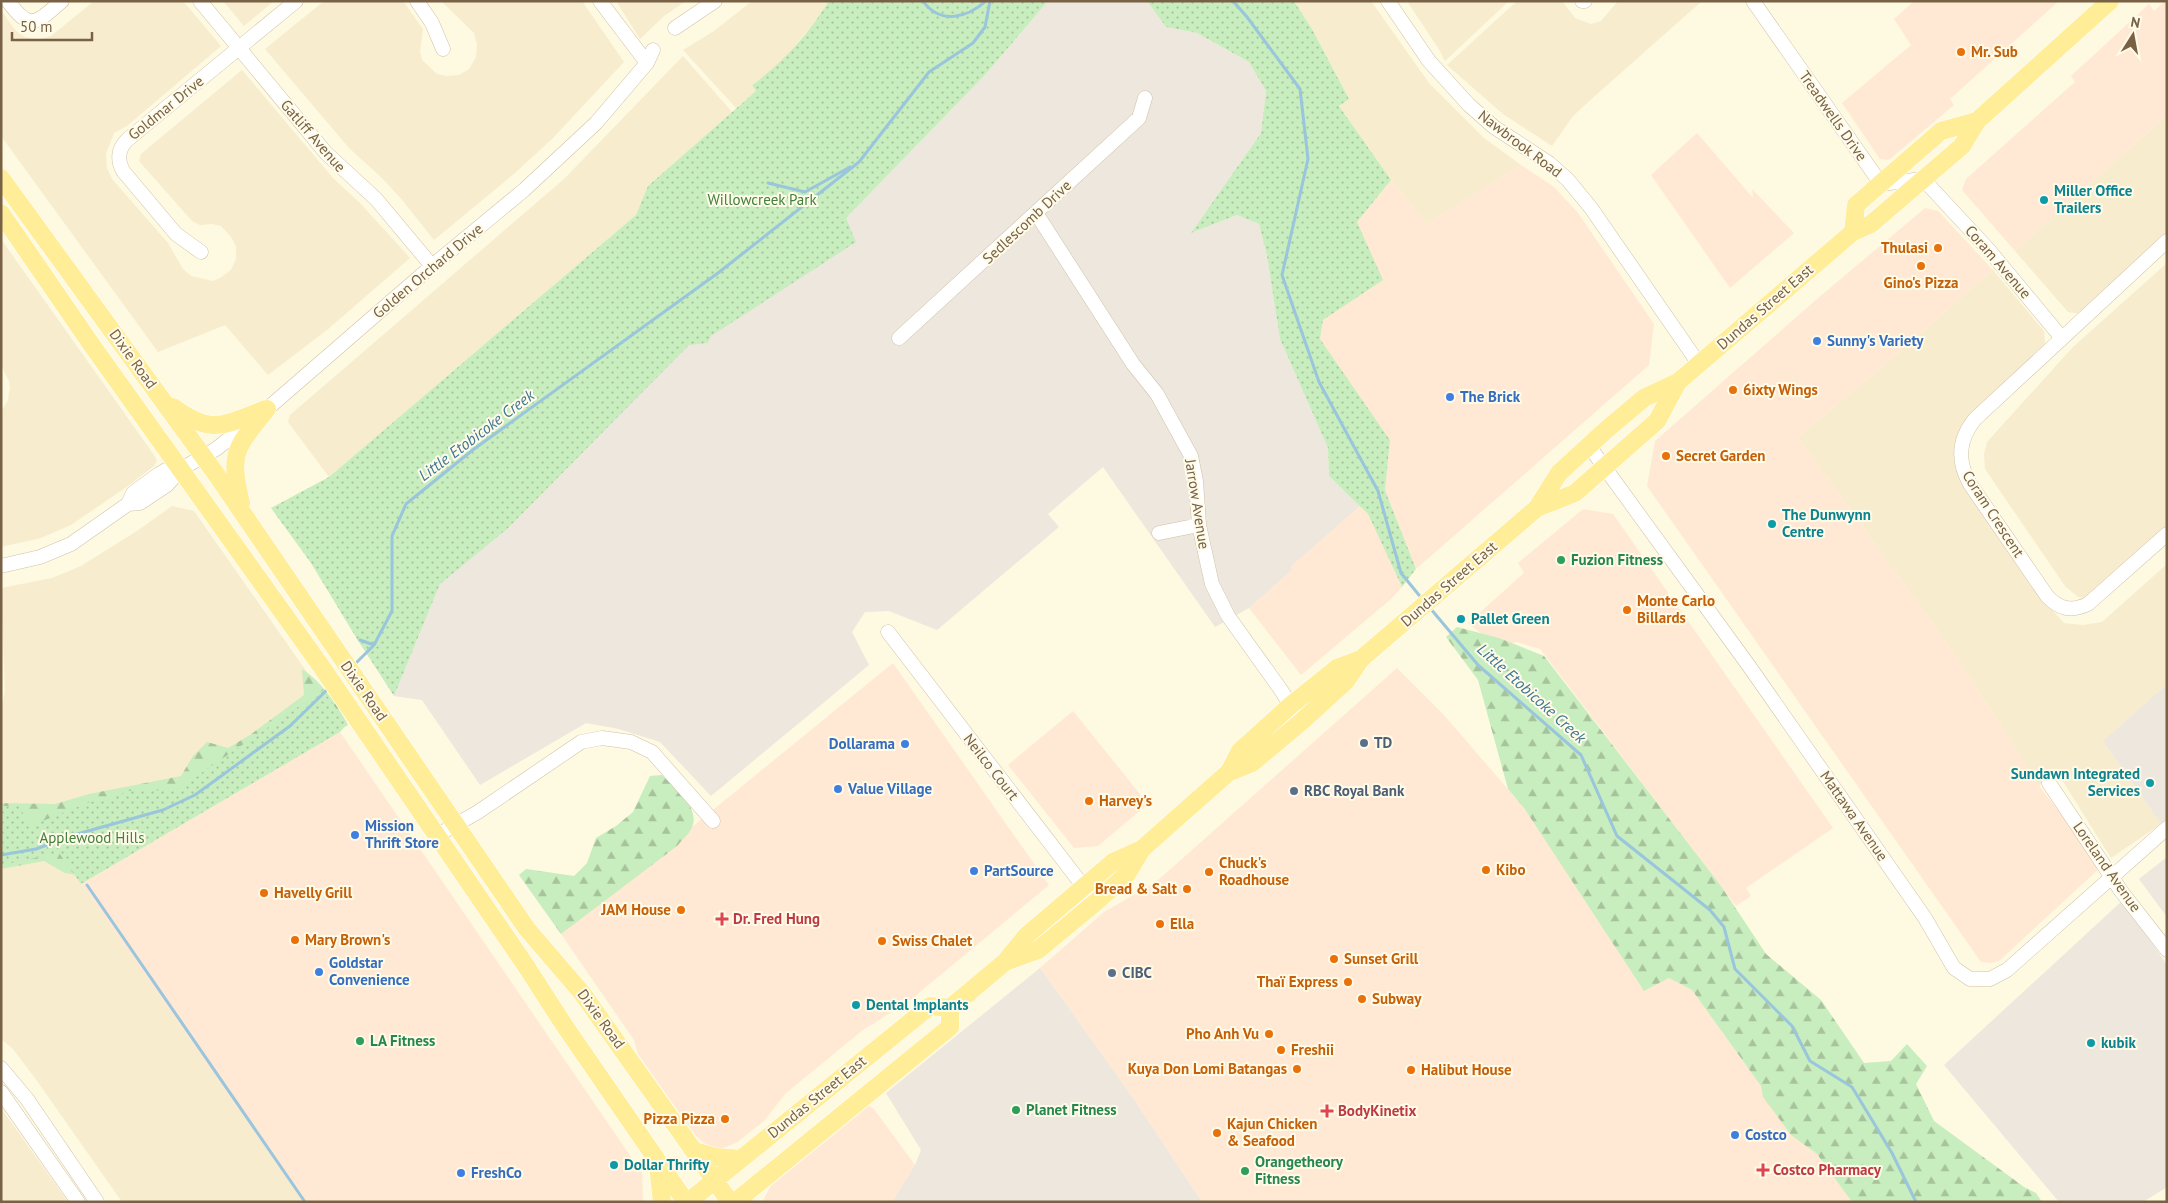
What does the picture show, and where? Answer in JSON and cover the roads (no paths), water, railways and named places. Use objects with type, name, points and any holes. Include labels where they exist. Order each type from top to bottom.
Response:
[{"type":"main road","name":"Dundas Street East","points":[[687,1202],[930,1006],[950,1008],[1005,962],[1027,935],[1113,862],[1142,849],[1229,772],[1252,763],[1301,722],[1346,681],[1361,659],[1407,622],[1537,508],[1559,473],[1644,398],[1678,382],[1853,232],[1870,224],[1928,184],[1962,146],[1977,121],[2110,1]]},
{"type":"main road","name":"Dundas Street East","points":[[1853,232],[1856,205],[1941,131],[1977,121]]},
{"type":"main road","name":"Dixie Road","points":[[1,178],[244,514],[332,645],[457,824],[527,930],[582,993],[730,1202]]},
{"type":"main road","name":"Dixie Road","points":[[1,213],[91,344],[321,666],[687,1202]]},
{"type":"main road","name":"Dundas Street East","points":[[1537,508],[1575,493],[1657,421],[1678,382]]},
{"type":"main road","points":[[162,399],[191,420],[214,426],[227,424],[267,409]]},
{"type":"main road","points":[[244,514],[235,476],[235,460],[242,441],[267,409]]},
{"type":"main road","name":"Dundas Street East","points":[[1229,772],[1240,750],[1291,705],[1337,668],[1361,659]]},
{"type":"main road","name":"Dundas Street East","points":[[1005,962],[1038,950],[1127,874],[1142,849]]},
{"type":"main road","name":"Dundas Street East","points":[[735,1202],[950,1027],[950,1008]]},
{"type":"main road","points":[[694,1151],[716,1157],[741,1159]]},
{"type":"main road","points":[[657,1160],[662,1202]]},
{"type":"main road","points":[[754,1202],[760,1182]]},
{"type":"street","points":[[8,1],[20,17],[32,22],[40,19],[62,1]]},
{"type":"street","name":"Gatliff Avenue","points":[[200,1],[326,153],[376,199],[432,266]]},
{"type":"street","name":"Goldmar Drive","points":[[201,252],[176,234],[123,172],[119,161],[120,152],[127,140],[296,1]]},
{"type":"street","points":[[417,1],[432,23],[444,49]]},
{"type":"street","points":[[600,1],[647,63]]},
{"type":"street","points":[[674,28],[714,1]]},
{"type":"street","name":"Nawbrook Road","points":[[1388,1],[1429,61],[1469,105],[1494,127],[1549,164],[1568,180],[1591,208],[1699,364]]},
{"type":"street","name":"Treadwells Drive","points":[[1753,1],[1881,184]]},
{"type":"street","name":"Golden Orchard Drive","points":[[1,566],[40,557],[71,544],[128,504],[133,493],[159,474],[166,470],[181,470],[216,449],[267,409],[432,266],[480,228],[566,152],[596,123],[647,63],[653,50]]},
{"type":"street","name":"Sedlescomb Drive","points":[[899,338],[1138,118],[1144,98]]},
{"type":"street","points":[[1881,184],[1928,184]]},
{"type":"street","name":"Coram Avenue","points":[[1928,184],[1988,249],[2062,337]]},
{"type":"street","name":"Jarrow Avenue","points":[[1036,213],[1133,364],[1157,394],[1191,456],[1196,482],[1199,525],[1212,584],[1223,606],[1301,722]]},
{"type":"street","name":"Coram Crescent","points":[[2167,241],[1975,419],[1967,429],[1960,458],[1966,477],[2047,596],[2064,608],[2075,609],[2088,604],[2167,534]]},
{"type":"street","name":"Mattawa Avenue","points":[[1589,446],[1925,918],[1954,968],[1970,979],[1990,979],[2007,970],[2167,828]]},
{"type":"street","points":[[1159,533],[1199,525]]},
{"type":"street","name":"Neilco Court","points":[[888,632],[1096,902]]},
{"type":"street","points":[[436,836],[575,746],[591,739],[602,738],[631,742],[652,752],[713,821]]},
{"type":"street","name":"Loreland Avenue","points":[[2049,783],[2112,877],[2167,950]]},
{"type":"street","points":[[1,1068],[27,1099],[97,1202]]},
{"type":"street","points":[[1,1092],[78,1202]]},
{"type":"waterway","points":[[923,1],[937,14],[945,16],[962,15],[971,12],[986,1]]},
{"type":"waterway","name":"Little Etobicoke Creek","points":[[353,666],[374,645],[392,611],[392,536],[406,504],[474,449],[718,273],[859,162],[929,72],[973,43],[985,27],[990,1]]},
{"type":"waterway","name":"Little Etobicoke Creek","points":[[1233,1],[1300,89],[1308,159],[1282,275],[1319,382],[1378,491],[1401,573],[1423,600]]},
{"type":"waterway","points":[[768,183],[805,192],[850,167]]},
{"type":"waterway","name":"Little Etobicoke Creek","points":[[1430,608],[1478,665],[1581,755],[1617,836],[1710,910],[1724,927],[1735,969],[1792,1026],[1810,1061],[1852,1087],[1892,1153],[1916,1202]]},
{"type":"waterway","points":[[360,640],[374,645]]},
{"type":"waterway","name":"Little Etobicoke Creek","points":[[1,855],[36,849],[70,836],[163,810],[195,795],[290,726],[328,689]]},
{"type":"waterway","points":[[87,885],[305,1202]]},
{"type":"place","name":"Mr. Sub","points":[[1961,52]]},
{"type":"place","name":"Miller Office Trailers","points":[[2044,200]]},
{"type":"place","name":"Thulasi","points":[[1938,248]]},
{"type":"place","name":"Gino's Pizza","points":[[1921,266]]},
{"type":"place","name":"Sunny's Variety","points":[[1817,341]]},
{"type":"place","name":"6ixty Wings","points":[[1733,390]]},
{"type":"place","name":"The Brick","points":[[1450,397]]},
{"type":"place","name":"Secret Garden","points":[[1666,456]]},
{"type":"place","name":"The Dunwynn Centre","points":[[1772,524]]},
{"type":"place","name":"Fuzion Fitness","points":[[1561,560]]},
{"type":"place","name":"Monte Carlo Billards","points":[[1627,610]]},
{"type":"place","name":"Pallet Green","points":[[1461,619]]},
{"type":"place","name":"TD","points":[[1364,743]]},
{"type":"place","name":"Dollarama","points":[[905,744]]},
{"type":"place","name":"Sundawn Integrated Services","points":[[2150,783]]},
{"type":"place","name":"Value Village","points":[[838,789]]},
{"type":"place","name":"RBC Royal Bank","points":[[1294,791]]},
{"type":"place","name":"Harvey's","points":[[1089,801]]},
{"type":"place","name":"Mission Thrift Store","points":[[355,835]]},
{"type":"place","name":"Kibo","points":[[1486,870]]},
{"type":"place","name":"PartSource","points":[[974,871]]},
{"type":"place","name":"Chuck's Roadhouse","points":[[1209,872]]},
{"type":"place","name":"Bread & Salt","points":[[1187,889]]},
{"type":"place","name":"Havelly Grill","points":[[264,893]]},
{"type":"place","name":"JAM House","points":[[681,910]]},
{"type":"place","name":"Dr. Fred Hung","points":[[722,919]]},
{"type":"place","name":"Ella","points":[[1160,924]]},
{"type":"place","name":"Mary Brown's","points":[[295,940]]},
{"type":"place","name":"Swiss Chalet","points":[[882,941]]},
{"type":"place","name":"Sunset Grill","points":[[1334,959]]},
{"type":"place","name":"Goldstar Convenience","points":[[319,972]]},
{"type":"place","name":"CIBC","points":[[1112,973]]},
{"type":"place","name":"Thaï Express","points":[[1348,982]]},
{"type":"place","name":"Subway","points":[[1362,999]]},
{"type":"place","name":"Dental !mplants","points":[[856,1005]]},
{"type":"place","name":"Pho Anh Vu","points":[[1269,1034]]},
{"type":"place","name":"LA Fitness","points":[[360,1041]]},
{"type":"place","name":"kubik","points":[[2091,1043]]},
{"type":"place","name":"Freshii","points":[[1281,1050]]},
{"type":"place","name":"Kuya Don Lomi Batangas","points":[[1297,1069]]},
{"type":"place","name":"Halibut House","points":[[1411,1070]]},
{"type":"place","name":"Planet Fitness","points":[[1016,1110]]},
{"type":"place","name":"BodyKinetix","points":[[1327,1111]]},
{"type":"place","name":"Pizza Pizza","points":[[725,1119]]},
{"type":"place","name":"Kajun Chicken & Seafood","points":[[1217,1133]]},
{"type":"place","name":"Costco","points":[[1735,1135]]},
{"type":"place","name":"Dollar Thrifty","points":[[614,1165]]},
{"type":"place","name":"Costco Pharmacy","points":[[1763,1170]]},
{"type":"place","name":"Orangetheory Fitness","points":[[1245,1171]]},
{"type":"place","name":"FreshCo","points":[[461,1173]]},
{"type":"park label","name":"Willowcreek Park","points":[[762,200]]},
{"type":"park label","name":"Applewood Hills","points":[[92,838]]}]
